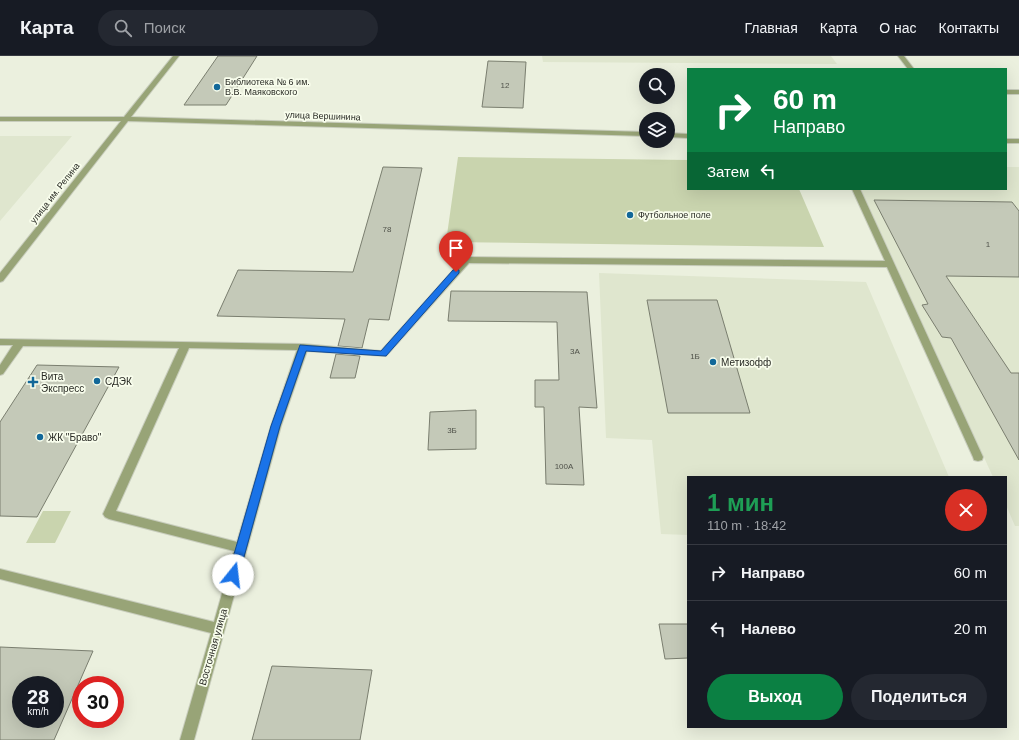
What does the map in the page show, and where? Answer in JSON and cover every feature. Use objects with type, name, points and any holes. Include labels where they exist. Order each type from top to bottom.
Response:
[{"type":"street","name":"улица им. Репина","points":[[0,279],[176,56]]},
{"type":"street","points":[[901,56],[910,68]]},
{"type":"street","points":[[1007,92],[1019,92]]},
{"type":"street","name":"улица Вершинина","points":[[0,119],[125,119],[639,134]]},
{"type":"street","points":[[675,135],[687,136]]},
{"type":"street","points":[[1007,141],[1019,141]]},
{"type":"street","points":[[856,190],[978,457]]},
{"type":"street","points":[[0,342],[303,347],[383,354],[467,260],[891,264]]},
{"type":"street","points":[[0,372],[20,343]]},
{"type":"street","points":[[185,346],[109,514],[241,548]]},
{"type":"street","name":"Восточная улица","points":[[187,740],[276,426],[303,347]]},
{"type":"street","points":[[0,574],[218,629]]},
{"type":"shaded area","points":[[542,56],[831,56],[837,64],[543,62]]},
{"type":"shaded area","points":[[0,136],[72,136],[0,221]]},
{"type":"shaded area","name":"Футбольное поле","points":[[458,157],[687,160],[687,190],[799,190],[824,247],[446,242]]},
{"type":"shaded area","points":[[1007,167],[1019,167],[1019,526],[1015,526],[1007,507],[1007,476],[993,476],[861,190],[1007,190]]},
{"type":"shaded area","points":[[599,273],[866,282],[949,476],[687,476],[687,535],[661,534],[652,440],[606,438]]},
{"type":"shaded area","points":[[43,511],[71,511],[55,543],[26,543]]},
{"type":"building","points":[[218,56],[257,56],[226,105],[184,105]]},
{"type":"building","points":[[488,61],[526,62],[523,108],[482,107]]},
{"type":"building","points":[[383,167],[422,168],[389,320],[369,319],[362,348],[338,346],[345,319],[217,316],[238,270],[353,272]]},
{"type":"building","points":[[874,200],[1012,202],[1019,211],[1019,277],[946,276],[1011,373],[1019,373],[1019,460],[951,338],[942,337],[922,305],[928,304]]},
{"type":"building","points":[[451,291],[587,292],[597,408],[579,407],[584,485],[546,484],[544,407],[535,407],[535,380],[559,380],[557,322],[448,321]]},
{"type":"building","points":[[647,300],[717,300],[750,413],[668,413]]},
{"type":"building","points":[[336,354],[360,356],[355,378],[330,378]]},
{"type":"building","name":"ЖК \"Браво\"","points":[[37,365],[119,367],[37,517],[0,516],[0,422]]},
{"type":"building","points":[[476,410],[476,449],[428,450],[430,412]]},
{"type":"building","points":[[659,624],[687,624],[687,658],[665,659]]},
{"type":"building","points":[[0,647],[93,651],[82,676],[72,676],[72,699],[64,717],[64,676],[12,676],[12,728],[59,728],[54,740],[0,740]]},
{"type":"building","points":[[272,666],[372,670],[360,740],[252,740]]},
{"type":"place","name":"Библиотека № 6 им. В.В. Маяковского","points":[[217,87]]},
{"type":"place","name":"Футбольное поле","points":[[630,215]]},
{"type":"place","name":"Метизофф","points":[[713,362]]},
{"type":"place","name":"СДЭК","points":[[97,381]]},
{"type":"place","name":"Вита Экспресс","points":[[33,382]]},
{"type":"place","name":"ЖК \"Браво\"","points":[[40,437]]},
{"type":"route","points":[[233,575],[276,426],[303,347],[383,354],[456,272]]}]
